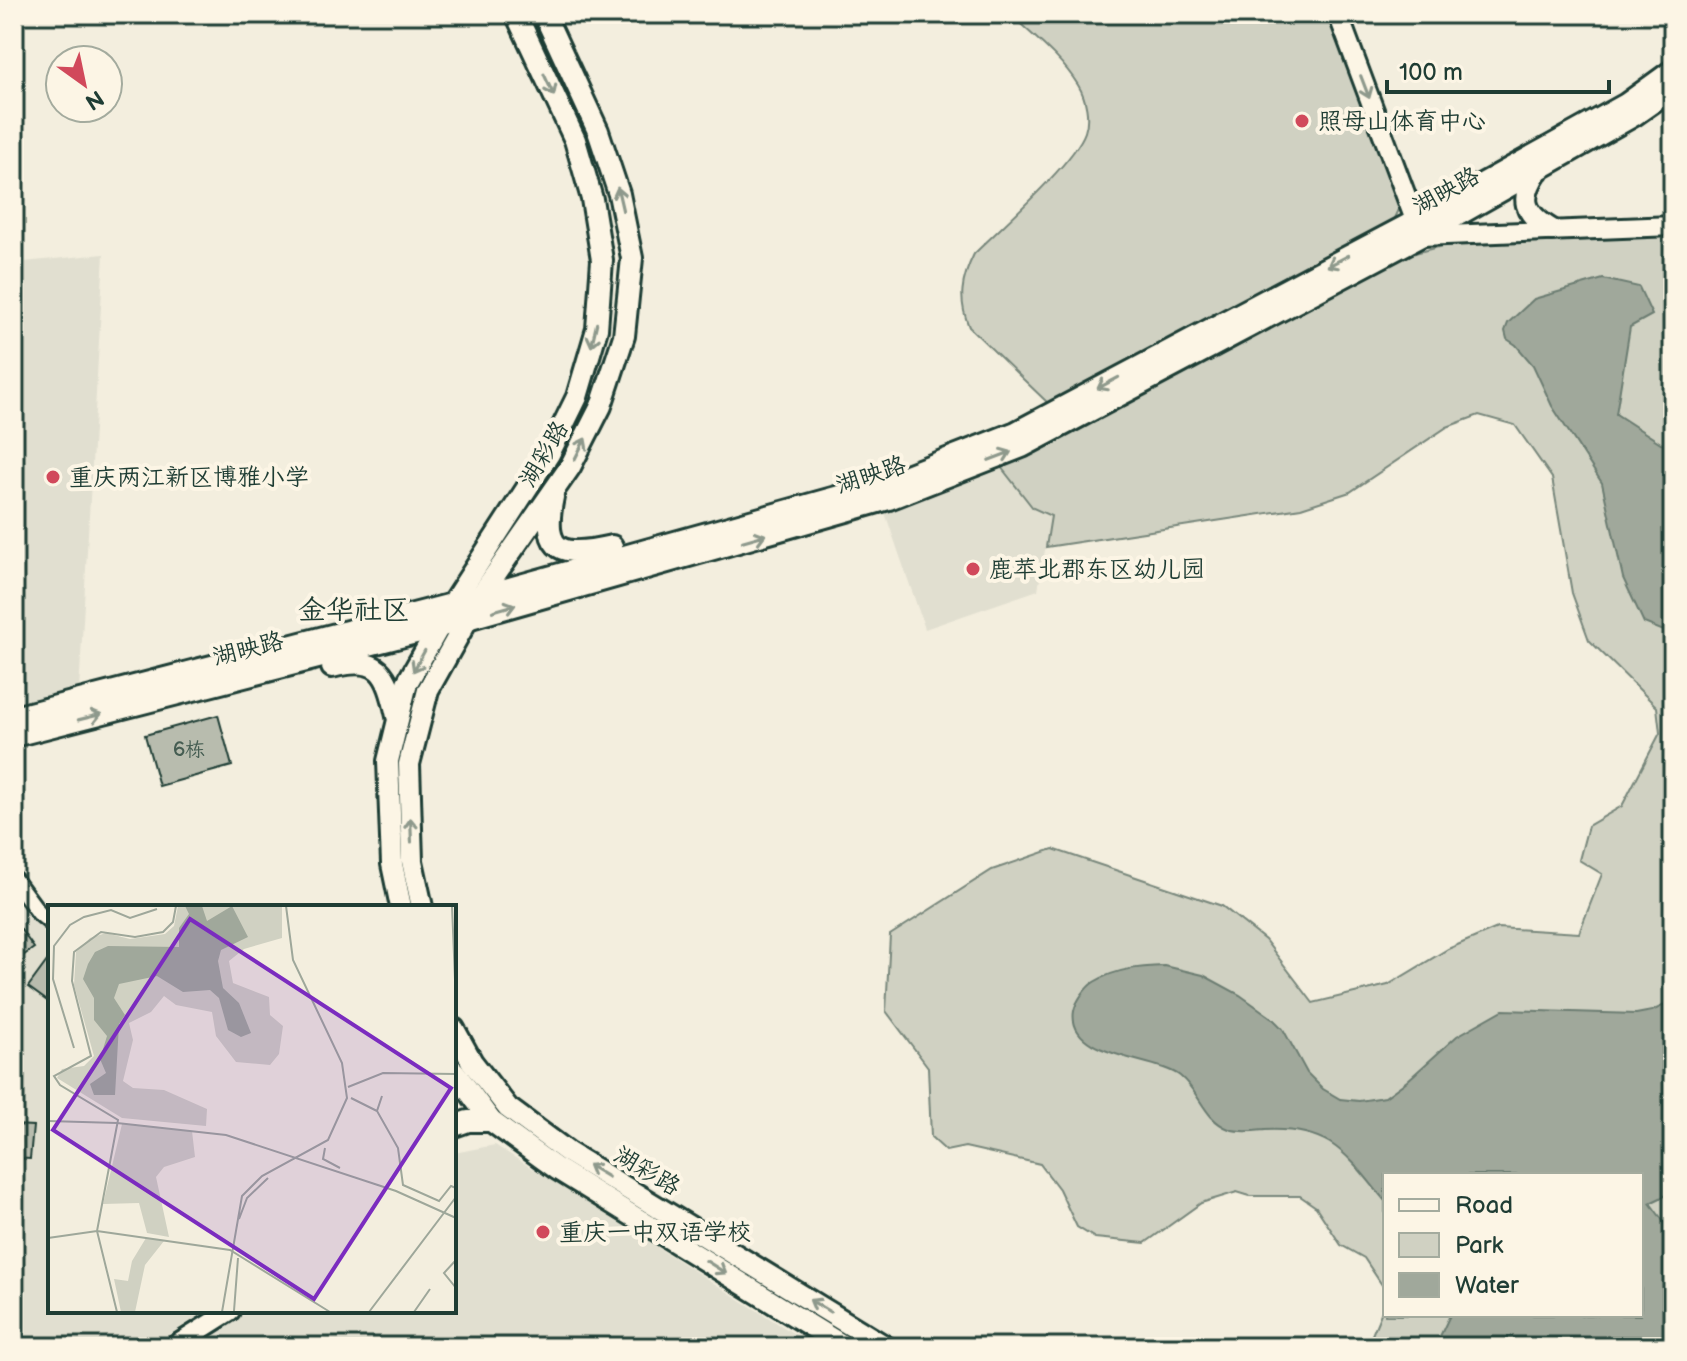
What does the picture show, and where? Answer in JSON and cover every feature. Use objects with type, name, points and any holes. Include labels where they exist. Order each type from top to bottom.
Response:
[{"type":"main road","name":"湖彩路","points":[[422,905],[412,861],[409,764],[428,690],[459,612],[549,454],[577,397],[597,329],[602,260],[592,199],[575,140],[516,14]]},
{"type":"main road","name":"湖彩路","points":[[459,612],[481,595],[570,467],[601,406],[624,336],[632,258],[619,194],[598,131],[544,14]]},
{"type":"main road","name":"湖映路","points":[[14,717],[459,612],[889,499],[1022,447],[1418,228],[1626,104],[1673,70]]},
{"type":"main road","name":"湖映路","points":[[481,595],[883,484],[1016,432],[1537,171],[1633,116],[1673,88]]},
{"type":"main road","points":[[1537,171],[1525,189],[1526,204],[1536,221],[1552,230]]},
{"type":"main road","points":[[555,489],[548,522],[551,536],[563,550],[578,554],[620,545],[664,545]]},
{"type":"main road","name":"湖映路","points":[[14,736],[439,627],[459,612]]},
{"type":"main road","points":[[401,905],[392,864],[388,761],[407,683],[439,627]]},
{"type":"main road","points":[[269,670],[306,674],[355,661],[371,664],[391,687],[398,720]]},
{"type":"main road","name":"湖彩路","points":[[456,1045],[460,1077],[491,1121],[557,1169],[845,1347]]},
{"type":"main road","name":"湖彩路","points":[[460,1077],[569,1153],[886,1347]]},
{"type":"main road","points":[[456,1125],[468,1121],[491,1121]]},
{"type":"street","points":[[1338,14],[1418,228],[1552,230],[1673,226]]},
{"type":"street","points":[[14,879],[48,920]]},
{"type":"street","points":[[173,1347],[227,1313]]},
{"type":"shaded area","name":"重庆两江新区博雅小学","points":[[104,254],[79,691],[14,707],[14,263]]},
{"type":"shaded area","name":"鹿苹北郡东区幼儿园","points":[[1001,467],[1033,508],[1051,516],[1038,590],[925,629],[884,510]]},
{"type":"shaded area","points":[[14,865],[48,910],[48,1313],[203,1313],[149,1347],[14,1347]]},
{"type":"shaded area","name":"重庆一中双语学校","points":[[495,1145],[815,1347],[192,1347],[244,1313],[456,1313],[456,1153]]},
{"type":"green space","points":[[1010,14],[1331,14],[1402,203],[1391,227],[1050,405],[969,327],[962,299],[966,273],[974,254],[1052,177],[1085,132],[1087,114],[1081,90],[1063,65]]},
{"type":"green space","points":[[1673,236],[1673,1347],[1367,1347],[1383,1308],[1383,1317],[1643,1317],[1643,1173],[1383,1173],[1383,1286],[1364,1258],[1341,1245],[1316,1207],[1300,1196],[1250,1196],[1237,1192],[1201,1203],[1145,1243],[1095,1238],[1077,1227],[1059,1189],[1040,1164],[965,1147],[946,1151],[931,1137],[928,1067],[886,1011],[890,935],[992,870],[1053,849],[1222,906],[1265,940],[1313,1003],[1388,985],[1448,949],[1497,928],[1579,933],[1602,874],[1579,860],[1588,826],[1622,806],[1660,733],[1657,707],[1589,640],[1572,593],[1552,478],[1515,425],[1479,415],[1447,427],[1350,492],[1301,508],[1046,547],[1051,516],[1033,508],[1001,467],[1030,456],[1407,255],[1454,243]]},
{"type":"water","points":[[1603,279],[1639,287],[1652,315],[1630,327],[1616,414],[1673,451],[1673,643],[1664,631],[1644,623],[1623,578],[1602,483],[1552,406],[1533,365],[1507,339],[1505,331],[1508,323],[1534,299]]},
{"type":"water","points":[[1165,966],[1203,975],[1240,995],[1283,1029],[1307,1073],[1323,1089],[1340,1099],[1359,1101],[1385,1097],[1457,1036],[1503,1010],[1636,1014],[1652,1011],[1673,1001],[1673,1192],[1650,1203],[1673,1234],[1673,1347],[1435,1347],[1449,1317],[1643,1317],[1643,1173],[1383,1173],[1383,1199],[1353,1162],[1330,1143],[1299,1132],[1229,1129],[1214,1119],[1180,1076],[1115,1054],[1084,1038],[1075,1027],[1074,1011],[1085,991],[1103,977],[1138,968]]},
{"type":"building","points":[[218,715],[232,766],[159,786],[145,735]]},
{"type":"building","points":[[14,920],[34,948],[14,962]]},
{"type":"building","points":[[48,960],[48,1002],[28,987]]},
{"type":"building","points":[[14,1125],[33,1126],[30,1159],[14,1158]]},
{"type":"place","name":"照母山体育中心","points":[[1302,121]]},
{"type":"place","name":"重庆两江新区博雅小学","points":[[53,477]]},
{"type":"place","name":"鹿苹北郡东区幼儿园","points":[[973,569]]},
{"type":"place","name":"重庆一中双语学校","points":[[543,1232]]},
{"type":"district","name":"金华社区","points":[[354,610]]}]
